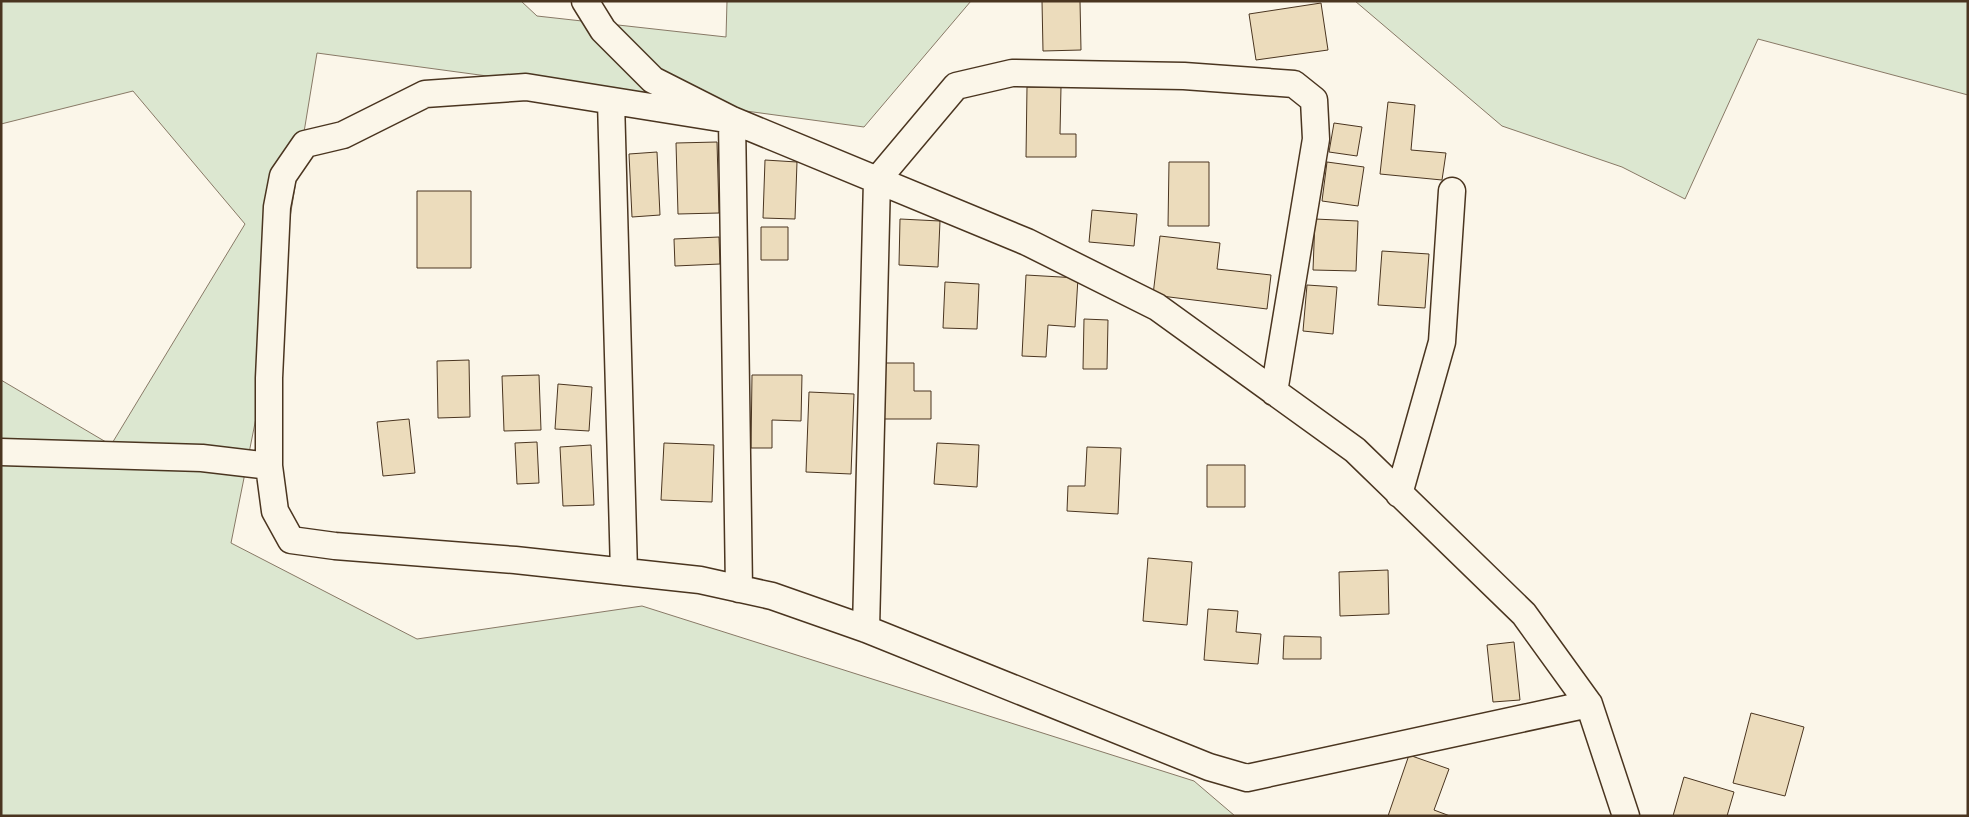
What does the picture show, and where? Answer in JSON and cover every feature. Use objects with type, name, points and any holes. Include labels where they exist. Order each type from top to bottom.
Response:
[{"type":"street","points":[[585,1],[603,30],[653,80],[732,120],[1026,242],[1157,307],[1355,450],[1524,614],[1590,704],[1626,816]]},
{"type":"street","points":[[866,630],[877,180],[956,86],[1012,73],[1184,76],[1294,84],[1314,100],[1316,139],[1274,392]]},
{"type":"street","points":[[732,120],[526,87],[425,94],[343,134],[305,144],[283,176],[277,207],[268,378],[268,466],[275,511],[291,540],[335,546],[515,560],[700,580],[772,596],[866,630],[1209,767],[1247,778],[1590,704]]},
{"type":"street","points":[[611,101],[624,572]]},
{"type":"street","points":[[732,120],[739,589]]},
{"type":"street","points":[[1399,494],[1442,342],[1452,191]]},
{"type":"street","points":[[1,452],[202,458],[268,466]]},
{"type":"green space","points":[[1,1],[521,1],[537,16],[726,37],[727,1],[971,1],[864,127],[317,53],[262,388],[231,543],[417,639],[642,606],[1194,781],[1235,816],[1,816],[1,380],[111,445],[245,224],[133,91],[1,124]]},
{"type":"green space","points":[[1355,1],[1968,1],[1968,95],[1758,39],[1685,199],[1622,167],[1502,126]]},
{"type":"building","points":[[1042,1],[1080,1],[1081,50],[1043,51]]},
{"type":"building","points":[[1321,3],[1328,50],[1256,60],[1249,14]]},
{"type":"building","points":[[1027,87],[1061,87],[1060,134],[1076,134],[1076,157],[1026,157]]},
{"type":"building","points":[[1388,102],[1415,105],[1411,150],[1446,153],[1442,180],[1380,174]]},
{"type":"building","points":[[1334,123],[1362,127],[1357,156],[1329,152]]},
{"type":"building","points":[[717,142],[719,213],[678,214],[676,143]]},
{"type":"building","points":[[657,152],[660,215],[632,217],[629,154]]},
{"type":"building","points":[[765,160],[797,162],[795,219],[763,218]]},
{"type":"building","points":[[1169,162],[1209,162],[1209,226],[1168,226]]},
{"type":"building","points":[[1327,162],[1364,167],[1358,206],[1322,201]]},
{"type":"building","points":[[417,191],[471,191],[471,268],[417,268]]},
{"type":"building","points":[[1092,210],[1137,214],[1134,246],[1089,242]]},
{"type":"building","points":[[900,219],[940,221],[938,267],[899,265]]},
{"type":"building","points":[[1315,219],[1358,221],[1356,271],[1313,270]]},
{"type":"building","points":[[761,227],[788,227],[788,260],[761,260]]},
{"type":"building","points":[[1160,236],[1220,243],[1217,269],[1271,275],[1267,309],[1153,295]]},
{"type":"building","points":[[719,237],[720,264],[675,266],[674,239]]},
{"type":"building","points":[[1382,251],[1429,254],[1425,308],[1378,305]]},
{"type":"building","points":[[1026,275],[1078,278],[1075,327],[1048,325],[1046,357],[1022,356]]},
{"type":"building","points":[[945,282],[979,284],[977,329],[943,328]]},
{"type":"building","points":[[1307,285],[1337,287],[1333,334],[1303,331]]},
{"type":"building","points":[[1084,319],[1108,320],[1107,369],[1083,369]]},
{"type":"building","points":[[469,360],[470,417],[438,418],[437,361]]},
{"type":"building","points":[[884,363],[914,363],[914,391],[931,391],[931,419],[884,419]]},
{"type":"building","points":[[539,375],[541,430],[504,431],[502,376]]},
{"type":"building","points":[[752,375],[802,375],[801,421],[772,420],[772,448],[751,448]]},
{"type":"building","points":[[558,384],[592,387],[589,431],[555,429]]},
{"type":"building","points":[[809,392],[854,394],[851,474],[806,472]]},
{"type":"building","points":[[409,419],[415,473],[383,476],[377,422]]},
{"type":"building","points":[[537,442],[539,483],[517,484],[515,443]]},
{"type":"building","points":[[664,443],[714,445],[712,502],[661,500]]},
{"type":"building","points":[[937,443],[979,445],[977,487],[934,484]]},
{"type":"building","points":[[591,445],[594,505],[563,506],[560,447]]},
{"type":"building","points":[[1087,447],[1121,448],[1118,514],[1067,511],[1068,486],[1085,486]]},
{"type":"building","points":[[1207,465],[1245,465],[1245,507],[1207,507]]},
{"type":"building","points":[[1148,558],[1192,562],[1187,625],[1143,621]]},
{"type":"building","points":[[1388,570],[1389,614],[1340,616],[1339,572]]},
{"type":"building","points":[[1208,609],[1238,611],[1236,632],[1261,634],[1258,664],[1204,660]]},
{"type":"building","points":[[1284,636],[1321,637],[1321,659],[1283,659]]},
{"type":"building","points":[[1514,642],[1520,700],[1493,702],[1487,645]]},
{"type":"building","points":[[1751,713],[1804,727],[1785,796],[1733,783]]},
{"type":"building","points":[[1409,755],[1449,769],[1434,810],[1450,816],[1388,816]]},
{"type":"building","points":[[1684,777],[1734,792],[1727,816],[1673,816]]}]
